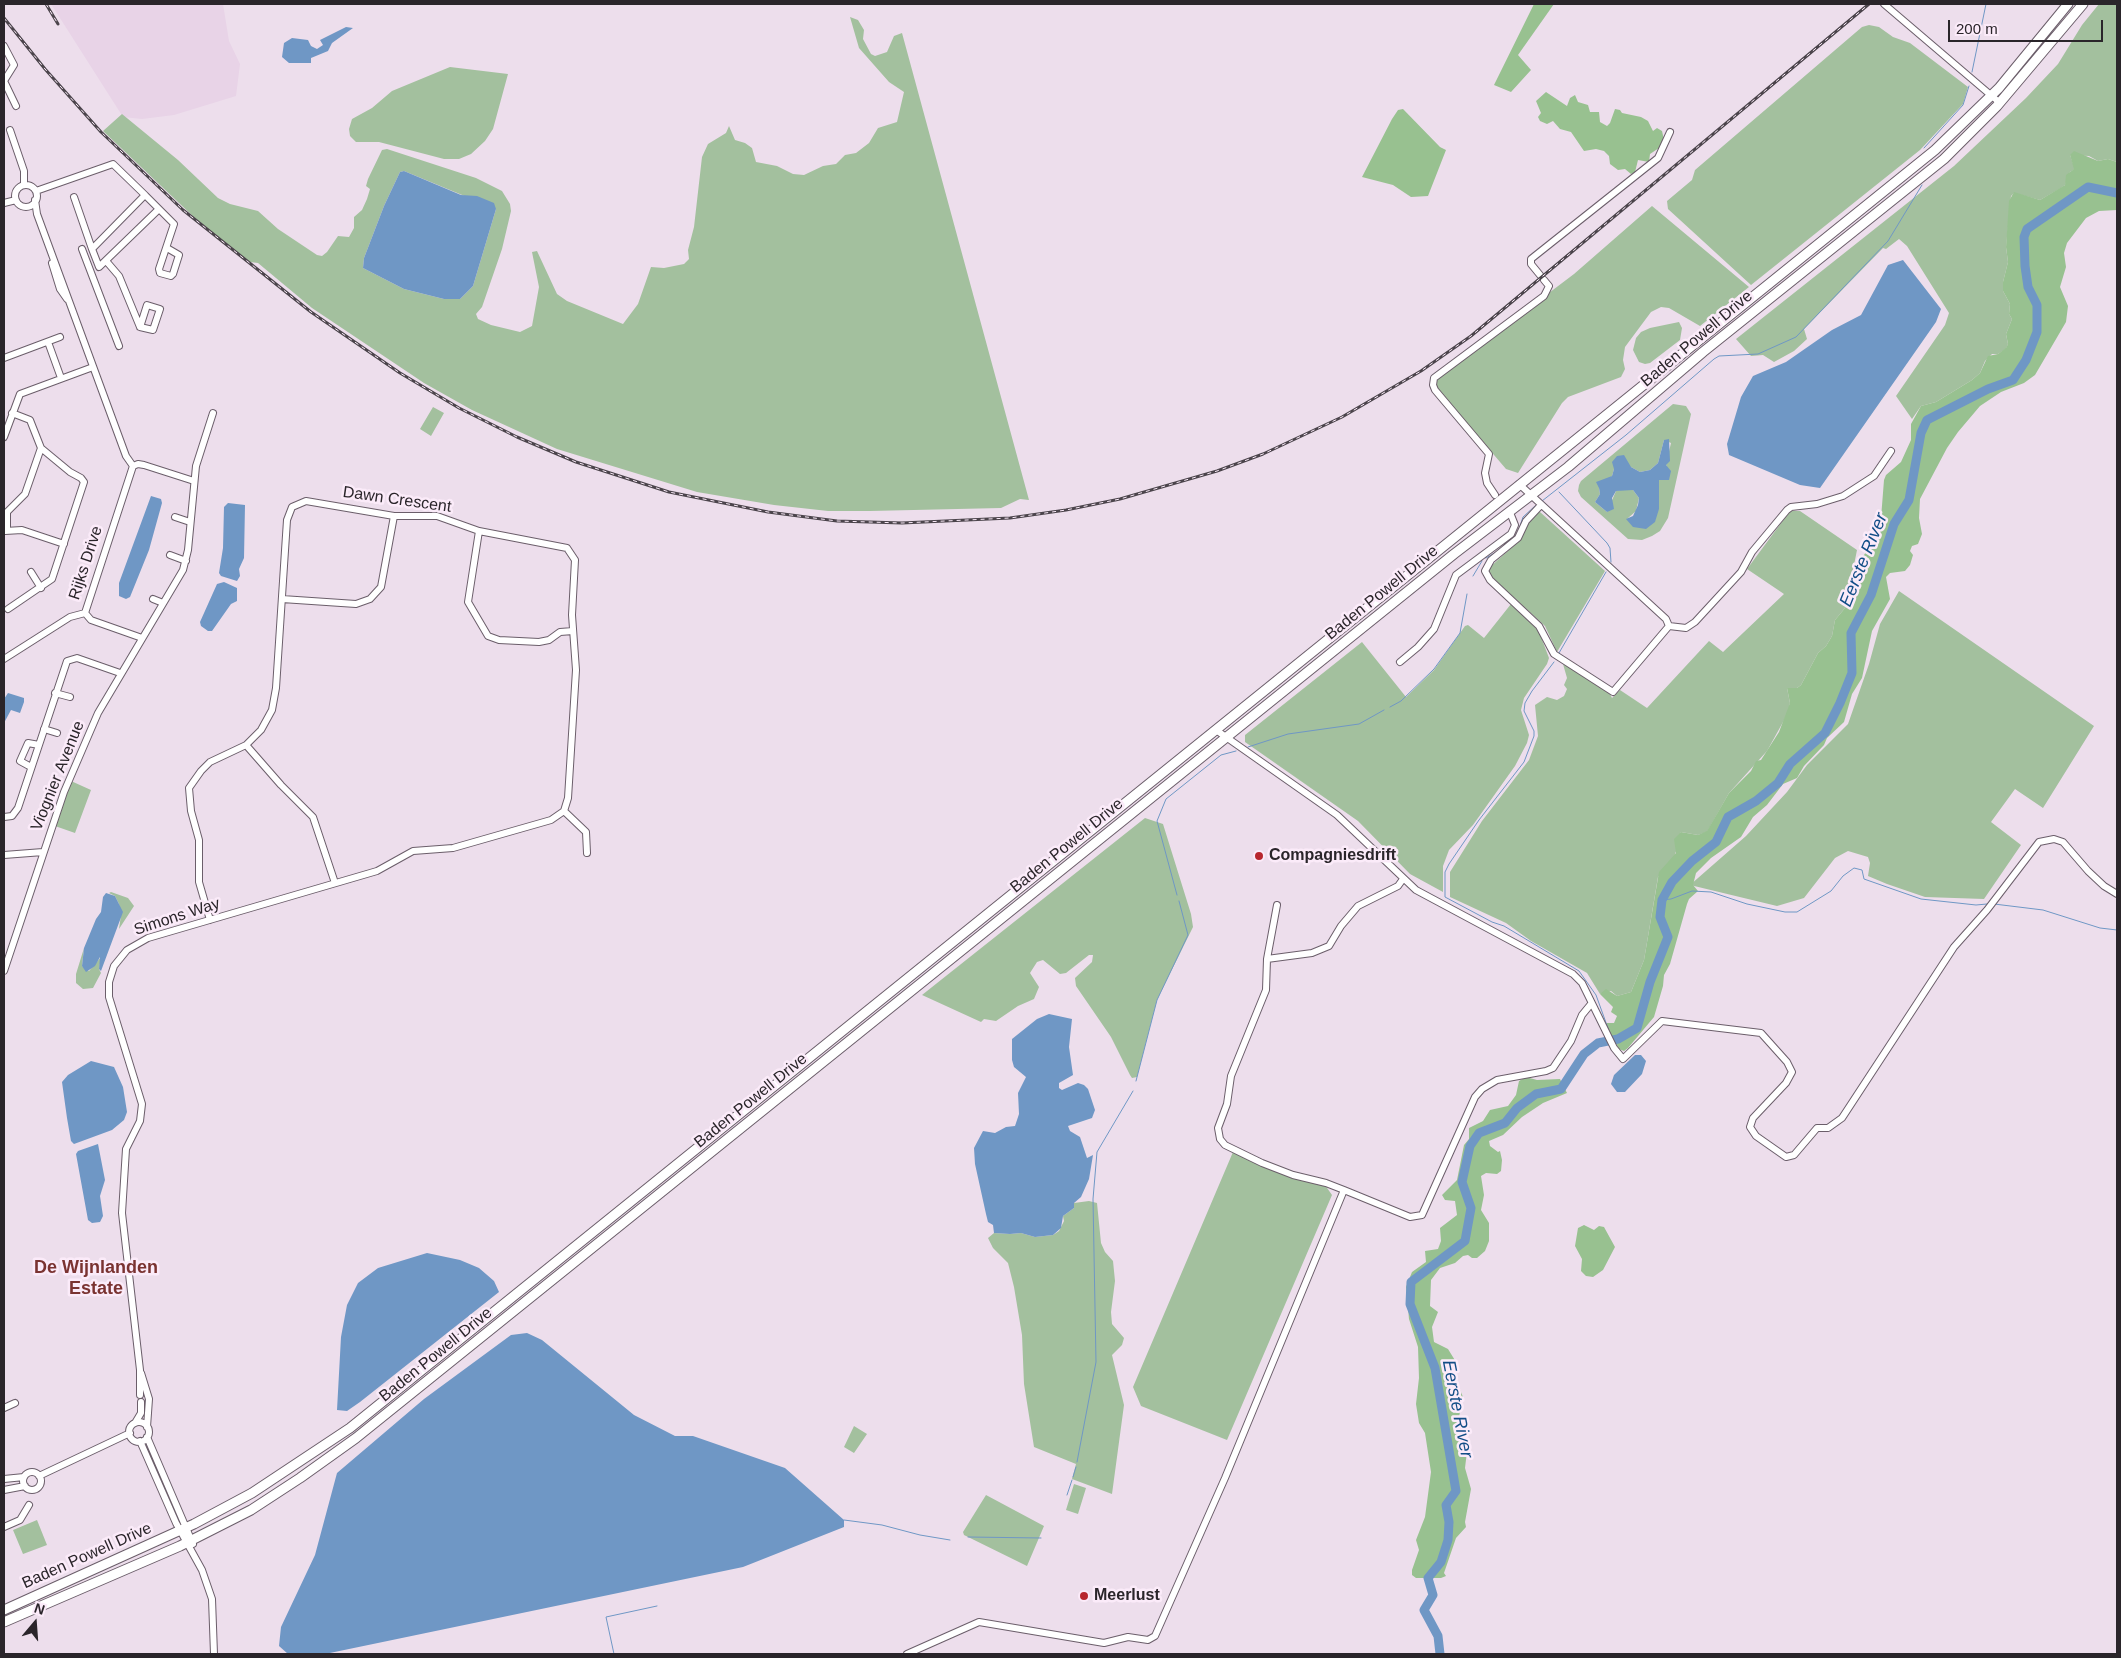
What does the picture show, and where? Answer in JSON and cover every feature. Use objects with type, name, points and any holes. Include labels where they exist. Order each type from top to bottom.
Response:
[{"type":"main road","name":"Baden Powell Drive","points":[[4,1610],[183,1529],[252,1493],[350,1428],[1935,150],[1991,96],[2068,4]]},
{"type":"main road","name":"Baden Powell Drive","points":[[4,1622],[190,1541],[251,1510],[356,1438],[1530,494],[1568,467],[1703,352],[1944,159],[2000,103],[2083,4]]},
{"type":"street","points":[[1884,4],[2000,103]]},
{"type":"street","points":[[4,46],[14,65],[4,81],[16,106]]},
{"type":"street","points":[[10,130],[24,171],[24,185],[16,192],[16,200],[22,206],[28,206],[38,214]]},
{"type":"street","points":[[1495,495],[1487,483],[1485,473],[1489,454],[1435,390],[1433,385],[1434,378],[1544,296],[1549,286],[1532,266],[1531,259],[1658,158],[1662,154],[1670,132]]},
{"type":"street","points":[[36,192],[113,164],[159,209],[174,227],[166,248]]},
{"type":"street","points":[[24,185],[30,186],[36,192]]},
{"type":"street","points":[[36,192],[35,200],[38,214],[126,456],[136,465],[194,481]]},
{"type":"street","points":[[92,248],[145,195]]},
{"type":"street","points":[[74,197],[99,268]]},
{"type":"street","points":[[4,203],[16,200]]},
{"type":"street","points":[[28,206],[35,200]]},
{"type":"street","points":[[90,271],[99,268],[107,262],[159,209]]},
{"type":"street","points":[[82,249],[119,346]]},
{"type":"street","points":[[107,262],[119,276],[140,327]]},
{"type":"street","points":[[4,358],[60,338]]},
{"type":"street","points":[[48,342],[61,378]]},
{"type":"street","points":[[4,437],[20,394],[93,367]]},
{"type":"street","points":[[8,609],[52,579],[84,482],[41,448],[30,420],[12,413]]},
{"type":"street","name":"Viognier Avenue","points":[[4,971],[5,963],[64,792],[106,697],[176,584],[186,561],[196,466],[213,413]]},
{"type":"street","points":[[41,448],[25,494],[7,512],[5,531],[22,530],[64,544]]},
{"type":"street","points":[[1669,626],[1686,628],[1695,622],[1742,572],[1752,552],[1787,510],[1791,507],[1817,504],[1844,496],[1874,476],[1891,452]]},
{"type":"street","name":"Rijks Drive","points":[[4,659],[70,617],[84,613],[136,465]]},
{"type":"street","points":[[1519,484],[1666,620],[1669,626]]},
{"type":"street","name":"Dawn Crescent","points":[[210,920],[199,882],[199,840],[188,796],[189,788],[210,762],[246,745],[265,723],[274,702],[287,520],[290,510],[295,504],[306,501],[394,516],[437,516],[479,531],[567,548],[575,560],[573,631],[576,670],[568,798],[564,811]]},
{"type":"street","points":[[1487,566],[1518,538],[1526,521],[1541,505]]},
{"type":"street","points":[[1400,662],[1418,647],[1434,629],[1456,575],[1510,534],[1515,525],[1511,515]]},
{"type":"street","points":[[282,599],[356,604],[370,599],[381,587],[394,516]]},
{"type":"street","points":[[175,517],[190,522]]},
{"type":"street","points":[[479,531],[468,602],[488,636],[499,640],[545,642],[560,632],[573,631]]},
{"type":"street","points":[[1485,554],[1487,566],[1485,571],[1490,580],[1539,626],[1554,654],[1611,692],[1616,691],[1669,626]]},
{"type":"street","points":[[170,555],[186,561]]},
{"type":"street","points":[[31,572],[41,588]]},
{"type":"street","points":[[153,599],[163,603]]},
{"type":"street","points":[[84,613],[91,620],[142,638]]},
{"type":"street","points":[[4,816],[12,816],[16,812],[67,661],[72,657],[120,674]]},
{"type":"street","points":[[56,693],[70,697]]},
{"type":"street","points":[[44,729],[58,733]]},
{"type":"street","points":[[1216,730],[1337,814],[1403,879],[1421,894],[1500,933],[1573,974],[1582,984],[1614,1048],[1623,1059],[1662,1021],[1761,1033],[1787,1062],[1792,1072],[1786,1083],[1753,1118],[1750,1127],[1756,1136],[1782,1155],[1790,1156],[1817,1128],[1828,1128],[1842,1118],[1954,947],[1987,910],[2039,842],[2054,840],[2063,842],[2072,850],[2088,871],[2104,886],[2117,894]]},
{"type":"street","points":[[31,767],[21,762],[22,756],[28,742],[39,744]]},
{"type":"street","points":[[246,745],[281,785],[313,817],[335,883]]},
{"type":"street","points":[[564,811],[586,832],[587,853]]},
{"type":"street","name":"Simons Way","points":[[134,1423],[141,1413],[140,1370],[122,1213],[126,1150],[140,1121],[142,1104],[110,1002],[109,982],[116,962],[132,947],[148,938],[377,871],[413,851],[453,848],[551,820],[564,811]]},
{"type":"street","points":[[4,855],[43,852]]},
{"type":"street","points":[[1266,959],[1312,953],[1329,946],[1341,926],[1358,906],[1394,889],[1403,879]]},
{"type":"street","points":[[1277,905],[1266,959],[1266,990],[1231,1076],[1227,1104],[1218,1128],[1220,1139],[1225,1145],[1262,1163],[1293,1175],[1326,1183],[1365,1197],[1410,1217],[1422,1216],[1475,1097],[1482,1089],[1497,1080],[1546,1072],[1553,1068],[1568,1047],[1582,1015],[1591,1004]]},
{"type":"street","points":[[907,1654],[980,1622],[1104,1643],[1128,1636],[1148,1640],[1155,1636],[1217,1496],[1344,1190]]},
{"type":"street","name":"Simons Way","points":[[140,1370],[149,1399],[148,1427]]},
{"type":"street","points":[[4,1408],[15,1402]]},
{"type":"street","points":[[39,1476],[130,1433],[134,1423],[143,1423],[148,1427],[147,1438],[183,1529]]},
{"type":"street","points":[[130,1433],[132,1438],[140,1441],[190,1541],[212,1599],[214,1654]]},
{"type":"street","points":[[140,1441],[147,1438]]},
{"type":"street","points":[[4,1479],[24,1477],[31,1472],[39,1476]]},
{"type":"street","points":[[24,1477],[25,1486],[30,1490],[36,1489],[40,1485],[39,1476]]},
{"type":"street","points":[[4,1490],[25,1486]]},
{"type":"street","points":[[4,1526],[20,1520],[29,1505]]},
{"type":"shaded area","points":[[51,4],[223,4],[229,41],[240,64],[236,96],[174,115],[142,119],[123,117]]},
{"type":"green space","points":[[1534,4],[1554,4],[1518,55],[1531,70],[1511,92],[1494,85]]},
{"type":"green space","points":[[2099,4],[2117,4],[2117,162],[2108,159],[2098,161],[2089,156],[2070,155],[2075,169],[2070,172],[2065,185],[2061,188],[2040,200],[2014,193],[2011,196],[2006,247],[2008,262],[2003,282],[2003,291],[2010,304],[2009,314],[2012,319],[2006,334],[2008,344],[2006,349],[1998,354],[1992,354],[1985,361],[1980,373],[1972,380],[1936,402],[1921,406],[1912,419],[1896,396],[1945,325],[1949,313],[1907,246],[1899,239],[1886,249],[1883,248],[1804,329],[1807,339],[1794,351],[1774,362],[1763,355],[1751,356],[1736,339],[1954,166],[2026,98],[2058,64],[2082,25]]},
{"type":"green space","points":[[850,17],[858,20],[864,30],[863,39],[871,54],[875,56],[887,52],[894,36],[902,33],[1029,500],[1020,499],[1001,508],[828,511],[774,505],[697,492],[557,449],[472,410],[424,383],[312,308],[258,263],[250,262],[244,258],[198,221],[103,131],[122,114],[178,160],[218,198],[230,204],[258,211],[278,229],[317,255],[322,256],[338,236],[349,237],[354,228],[354,217],[362,210],[367,199],[370,189],[366,186],[368,179],[382,150],[387,149],[476,178],[502,191],[510,204],[511,211],[502,249],[482,307],[476,314],[478,319],[491,325],[520,332],[532,326],[539,287],[532,252],[537,251],[557,294],[567,301],[623,324],[638,304],[651,267],[664,268],[684,264],[689,259],[688,250],[694,227],[702,157],[708,144],[726,133],[729,126],[735,140],[745,143],[752,148],[756,162],[777,166],[793,174],[804,175],[823,166],[836,164],[845,155],[856,153],[869,143],[878,128],[897,122],[904,92],[889,82],[859,48]],"holes":[[[404,171],[496,209],[473,286],[460,299],[444,299],[404,289],[363,268],[364,258],[384,206],[400,172]]]},
{"type":"green space","points":[[1869,25],[1879,27],[1893,37],[1910,43],[1968,87],[1963,104],[1920,150],[1751,285],[1668,209],[1667,201],[1692,180],[1695,170],[1862,27]]},
{"type":"green space","points":[[450,67],[508,74],[493,129],[485,141],[471,154],[459,159],[444,159],[379,142],[356,142],[350,136],[349,129],[352,119],[372,108],[392,91]]},
{"type":"green space","points":[[1546,92],[1567,106],[1570,98],[1575,95],[1578,102],[1588,105],[1590,112],[1599,112],[1600,122],[1607,126],[1615,109],[1620,110],[1622,113],[1641,117],[1648,121],[1653,131],[1657,128],[1662,131],[1664,140],[1659,148],[1650,154],[1649,162],[1638,160],[1635,172],[1631,174],[1625,169],[1618,170],[1610,164],[1609,156],[1604,151],[1596,149],[1584,151],[1571,132],[1560,129],[1553,121],[1547,124],[1540,121],[1538,117],[1541,113],[1536,101]]},
{"type":"green space","points":[[1403,109],[1440,147],[1446,150],[1428,196],[1411,197],[1393,185],[1362,177],[1392,119],[1398,110]]},
{"type":"green space","points":[[2074,151],[2098,161],[2108,159],[2117,162],[2117,210],[2099,211],[2086,218],[2067,243],[2064,253],[2066,267],[2060,287],[2068,306],[2066,322],[2035,375],[2024,383],[2001,392],[1980,406],[1947,448],[1920,499],[1919,518],[1922,534],[1918,544],[1912,546],[1910,551],[1913,555],[1910,565],[1905,571],[1890,573],[1886,577],[1890,599],[1872,631],[1862,678],[1852,694],[1844,722],[1827,738],[1824,745],[1804,766],[1797,778],[1783,784],[1767,805],[1753,817],[1741,837],[1711,858],[1696,873],[1693,885],[1698,891],[1689,899],[1687,904],[1670,964],[1664,975],[1663,986],[1654,1017],[1628,1048],[1624,1051],[1619,1049],[1606,1025],[1607,1023],[1614,1023],[1617,1016],[1611,1012],[1613,1007],[1600,994],[1606,989],[1617,996],[1631,992],[1644,960],[1659,872],[1676,853],[1674,839],[1681,832],[1698,835],[1707,831],[1729,793],[1751,771],[1756,761],[1761,760],[1779,732],[1790,703],[1787,688],[1797,688],[1801,685],[1818,653],[1826,646],[1832,636],[1835,620],[1845,608],[1858,564],[1880,531],[1884,480],[1886,475],[1901,462],[1911,440],[1911,424],[1921,406],[1936,402],[1972,380],[1980,373],[1988,356],[1998,354],[2006,348],[2008,344],[2006,334],[2012,319],[2009,314],[2010,304],[2003,291],[2003,282],[2008,262],[2006,247],[2009,201],[2014,192],[2040,200],[2065,185],[2066,175],[2074,169],[2070,155]]},
{"type":"green space","points":[[1652,206],[1749,287],[1700,326],[1669,308],[1661,307],[1651,312],[1625,347],[1623,360],[1625,369],[1621,377],[1568,397],[1562,403],[1518,473],[1506,469],[1436,387],[1435,379],[1574,274]]},
{"type":"green space","points":[[1679,322],[1682,328],[1680,340],[1650,363],[1639,362],[1633,350],[1636,338],[1641,332],[1650,328]]},
{"type":"green space","points":[[1673,404],[1686,406],[1691,414],[1668,518],[1660,531],[1642,540],[1628,539],[1581,497],[1578,491],[1581,481]],"holes":[[[1664,440],[1671,443],[1666,464],[1669,480],[1659,480],[1659,509],[1627,519],[1636,511],[1639,498],[1633,490],[1625,489],[1616,491],[1607,512],[1595,502],[1600,494],[1599,488],[1612,476],[1614,469],[1631,467],[1640,472],[1650,470],[1658,463]]]},
{"type":"green space","points":[[433,407],[444,413],[431,436],[420,429]]},
{"type":"green space","points":[[1790,511],[1800,511],[1857,550],[1854,565],[1856,574],[1845,608],[1835,620],[1832,636],[1826,646],[1818,653],[1801,685],[1797,688],[1787,688],[1790,703],[1788,713],[1767,751],[1729,793],[1707,832],[1698,835],[1681,832],[1675,844],[1677,848],[1674,858],[1658,877],[1644,960],[1631,992],[1617,996],[1611,991],[1600,994],[1587,973],[1531,941],[1506,923],[1450,897],[1450,872],[1482,821],[1529,760],[1538,736],[1535,705],[1547,697],[1557,700],[1564,696],[1567,689],[1564,685],[1567,678],[1563,664],[1609,692],[1612,698],[1620,690],[1647,708],[1709,641],[1723,652],[1784,594],[1747,569]]},
{"type":"green space","points":[[1538,512],[1605,571],[1557,652],[1545,626],[1488,574],[1490,567],[1518,542],[1529,522]]},
{"type":"green space","points":[[1899,591],[2094,726],[2043,808],[2015,789],[1991,822],[2021,845],[1984,899],[1925,897],[1887,884],[1868,876],[1870,863],[1868,857],[1848,851],[1835,858],[1804,898],[1777,906],[1690,885],[1746,836],[1787,792],[1807,765],[1848,724],[1869,664],[1880,624]]},
{"type":"green space","points":[[1511,604],[1538,629],[1549,658],[1524,698],[1521,710],[1529,735],[1527,743],[1515,766],[1473,825],[1449,850],[1443,866],[1443,892],[1410,874],[1358,821],[1245,742],[1245,735],[1362,642],[1406,697],[1434,670],[1465,626],[1468,625],[1484,638]]},
{"type":"green space","points":[[71,781],[91,790],[75,833],[55,826]]},
{"type":"green space","points":[[1145,818],[1163,824],[1191,914],[1193,927],[1157,1000],[1137,1077],[1132,1078],[1111,1037],[1076,986],[1075,978],[1092,962],[1093,955],[1089,955],[1066,973],[1060,974],[1043,960],[1037,962],[1030,973],[1039,987],[1034,999],[1018,1006],[996,1021],[984,1019],[981,1022],[922,995]]},
{"type":"green space","points":[[109,893],[128,898],[134,906],[119,929],[121,915],[119,904],[115,896]]},
{"type":"green space","points":[[84,948],[82,966],[89,971],[101,957],[99,969],[101,973],[93,988],[83,989],[76,983],[76,974]]},
{"type":"green space","points":[[1526,1077],[1537,1080],[1560,1079],[1567,1093],[1543,1103],[1522,1117],[1503,1135],[1489,1141],[1490,1146],[1498,1152],[1500,1151],[1502,1160],[1501,1171],[1497,1174],[1486,1173],[1481,1176],[1484,1195],[1481,1210],[1489,1223],[1489,1241],[1485,1251],[1477,1258],[1472,1258],[1468,1255],[1463,1256],[1455,1263],[1440,1268],[1431,1280],[1430,1306],[1438,1312],[1432,1327],[1434,1342],[1448,1349],[1456,1362],[1455,1378],[1463,1397],[1459,1417],[1468,1443],[1465,1468],[1471,1489],[1465,1522],[1466,1527],[1456,1538],[1444,1573],[1446,1576],[1441,1578],[1416,1578],[1412,1575],[1412,1570],[1419,1550],[1416,1540],[1425,1517],[1431,1472],[1425,1433],[1419,1423],[1416,1404],[1419,1378],[1418,1347],[1409,1319],[1406,1287],[1412,1272],[1426,1262],[1425,1251],[1438,1249],[1441,1241],[1440,1228],[1457,1215],[1455,1201],[1445,1200],[1442,1195],[1457,1180],[1464,1145],[1469,1139],[1469,1128],[1483,1121],[1490,1110],[1508,1106],[1516,1095],[1519,1081]]},
{"type":"green space","points":[[1233,1152],[1325,1185],[1332,1195],[1227,1440],[1141,1406],[1133,1387]]},
{"type":"green space","points":[[1089,1201],[1097,1203],[1101,1243],[1105,1252],[1113,1261],[1115,1281],[1111,1312],[1112,1324],[1124,1338],[1122,1345],[1112,1355],[1124,1405],[1112,1494],[1072,1479],[1076,1464],[1034,1447],[1024,1384],[1022,1335],[1014,1287],[1008,1263],[993,1248],[988,1238],[994,1233],[1021,1233],[1035,1237],[1053,1235],[1059,1231],[1064,1221],[1063,1216],[1074,1208],[1074,1203]]},
{"type":"green space","points":[[1584,1225],[1594,1230],[1599,1226],[1604,1227],[1615,1247],[1603,1270],[1593,1277],[1586,1276],[1581,1271],[1582,1259],[1575,1246],[1578,1228]]},
{"type":"green space","points":[[854,1426],[867,1434],[854,1453],[844,1447]]},
{"type":"green space","points":[[1074,1484],[1086,1488],[1078,1514],[1066,1510]]},
{"type":"green space","points":[[986,1495],[1044,1526],[1027,1566],[964,1535],[963,1532]]},
{"type":"green space","points":[[37,1520],[47,1545],[23,1554],[13,1530]]},
{"type":"water","points":[[346,27],[353,28],[332,43],[328,51],[311,58],[311,63],[289,63],[282,57],[284,43],[292,38],[308,40],[311,46],[317,49],[323,45],[320,40]]},
{"type":"water","points":[[404,171],[461,195],[477,196],[494,203],[496,209],[473,286],[460,299],[444,299],[404,289],[363,268],[364,258],[384,206],[400,172]]},
{"type":"water","points":[[1903,260],[1941,309],[1936,322],[1820,488],[1800,485],[1729,455],[1727,444],[1741,397],[1753,376],[1786,362],[1832,330],[1861,315],[1888,265]]},
{"type":"water","points":[[1669,439],[1670,461],[1666,465],[1671,471],[1669,480],[1659,480],[1659,509],[1655,522],[1646,529],[1633,527],[1626,519],[1633,516],[1638,505],[1639,498],[1633,490],[1616,491],[1612,498],[1614,509],[1607,512],[1595,502],[1600,494],[1596,482],[1612,476],[1614,469],[1612,462],[1617,456],[1624,455],[1631,467],[1640,472],[1650,470],[1658,463],[1664,440]]},
{"type":"water","points":[[151,496],[161,499],[162,503],[149,550],[130,597],[126,599],[119,596],[119,583]]},
{"type":"water","points":[[228,503],[245,505],[244,558],[239,569],[240,576],[237,581],[221,576],[219,573],[223,548],[224,507]]},
{"type":"water","points":[[224,582],[237,588],[237,601],[231,604],[212,631],[208,631],[201,626],[200,622],[217,584]]},
{"type":"water","points":[[8,693],[24,698],[24,702],[20,713],[11,710],[4,723],[4,699]]},
{"type":"water","points":[[106,893],[115,896],[123,912],[101,971],[99,969],[100,957],[95,966],[86,972],[82,966],[84,948],[96,919],[101,912],[103,897]]},
{"type":"water","points":[[1049,1014],[1072,1019],[1069,1047],[1073,1075],[1059,1083],[1059,1088],[1062,1090],[1078,1083],[1084,1085],[1088,1089],[1095,1110],[1092,1118],[1068,1126],[1070,1131],[1080,1137],[1087,1158],[1093,1155],[1089,1179],[1081,1197],[1074,1203],[1074,1208],[1063,1216],[1061,1228],[1053,1235],[1035,1237],[1021,1233],[994,1233],[993,1225],[988,1222],[986,1214],[975,1164],[974,1148],[983,1131],[995,1133],[1006,1127],[1015,1126],[1019,1114],[1018,1093],[1026,1077],[1014,1067],[1012,1039],[1037,1019]]},
{"type":"water","points":[[1635,1055],[1641,1055],[1646,1061],[1642,1074],[1625,1092],[1617,1092],[1611,1084],[1614,1075]]},
{"type":"water","points":[[91,1061],[114,1067],[123,1087],[127,1112],[124,1120],[112,1130],[74,1144],[71,1141],[62,1082],[68,1075]]},
{"type":"water","points":[[98,1144],[105,1180],[100,1196],[103,1216],[100,1222],[92,1223],[88,1220],[76,1154],[78,1151]]},
{"type":"water","points":[[427,1253],[460,1260],[479,1268],[494,1281],[499,1292],[360,1402],[347,1411],[337,1410],[341,1337],[347,1305],[358,1283],[378,1268]]},
{"type":"water","points":[[527,1333],[542,1340],[634,1415],[675,1436],[693,1436],[785,1468],[844,1520],[844,1527],[743,1567],[325,1654],[288,1654],[279,1646],[281,1627],[315,1555],[337,1473],[424,1399],[511,1335]]},
{"type":"waterway","points":[[1972,72],[1986,4]]},
{"type":"waterway","points":[[1924,148],[1963,105],[1969,86]]},
{"type":"waterway","points":[[1542,501],[1626,435],[1714,359],[1719,356],[1758,354],[1796,337],[1888,241],[1922,185]]},
{"type":"waterway","name":"Eerste River","points":[[1440,1654],[1438,1636],[1424,1610],[1433,1595],[1428,1578],[1441,1562],[1448,1540],[1449,1522],[1446,1505],[1456,1491],[1435,1368],[1410,1304],[1411,1282],[1465,1241],[1471,1208],[1462,1182],[1470,1146],[1479,1133],[1505,1123],[1517,1108],[1536,1094],[1561,1089],[1584,1054],[1598,1043],[1618,1039],[1637,1028],[1650,982],[1668,937],[1660,917],[1662,900],[1672,882],[1692,861],[1716,842],[1728,817],[1756,801],[1778,783],[1790,764],[1825,733],[1840,703],[1852,673],[1851,633],[1871,595],[1894,524],[1909,500],[1921,433],[1927,420],[1988,389],[2013,380],[2026,360],[2037,332],[2037,305],[2028,287],[2025,266],[2024,237],[2027,229],[2088,187],[2117,193]]},
{"type":"waterway","points":[[1559,492],[1607,543],[1610,548],[1611,562]]},
{"type":"waterway","points":[[1519,529],[1523,517],[1535,506]]},
{"type":"waterway","points":[[1486,558],[1498,551]]},
{"type":"waterway","points":[[1473,576],[1482,561]]},
{"type":"waterway","points":[[1559,653],[1606,572]]},
{"type":"waterway","points":[[1390,707],[1401,701],[1434,669],[1460,633],[1467,594]]},
{"type":"waterway","points":[[1554,662],[1525,703],[1524,711],[1534,731],[1534,736],[1524,762],[1479,820],[1449,864],[1445,872],[1445,897],[1492,922],[1504,926],[1579,971],[1596,995],[1609,1031]]},
{"type":"waterway","points":[[1248,747],[1288,734],[1359,724],[1384,710]]},
{"type":"waterway","points":[[1177,895],[1157,821],[1166,799],[1221,755],[1236,751]]},
{"type":"waterway","points":[[1662,900],[1671,899],[1692,891],[1711,892],[1747,904],[1785,912],[1797,912],[1831,891],[1843,876],[1854,868],[1862,870],[1864,879],[1921,899],[1976,905],[1987,904]]},
{"type":"waterway","points":[[1136,1081],[1157,1000],[1188,935],[1179,901]]},
{"type":"waterway","points":[[1994,904],[2043,910],[2100,928],[2117,930]]},
{"type":"waterway","points":[[1077,1462],[1096,1362],[1093,1199],[1097,1152],[1133,1091]]},
{"type":"waterway","points":[[1073,1477],[1076,1467]]},
{"type":"waterway","points":[[1067,1495],[1072,1480]]},
{"type":"waterway","points":[[844,1520],[882,1525],[920,1535],[950,1540]]},
{"type":"waterway","points":[[968,1537],[1041,1538]]},
{"type":"waterway","points":[[614,1654],[606,1617],[657,1606]]},
{"type":"railway","points":[[46,4],[58,24]]},
{"type":"railway","points":[[4,18],[45,69],[101,132],[183,210],[311,312],[400,373],[459,408],[517,437],[576,462],[669,492],[768,512],[837,521],[902,523],[1010,518],[1066,510],[1120,499],[1217,471],[1263,454],[1342,417],[1421,371],[1471,336],[1869,4]]},
{"type":"place","name":"Compagniesdrift","points":[[1259,856]]},
{"type":"place","name":"Meerlust","points":[[1084,1596]]},
{"type":"district","name":"De Wijnlanden Estate","points":[[96,1278]]}]
